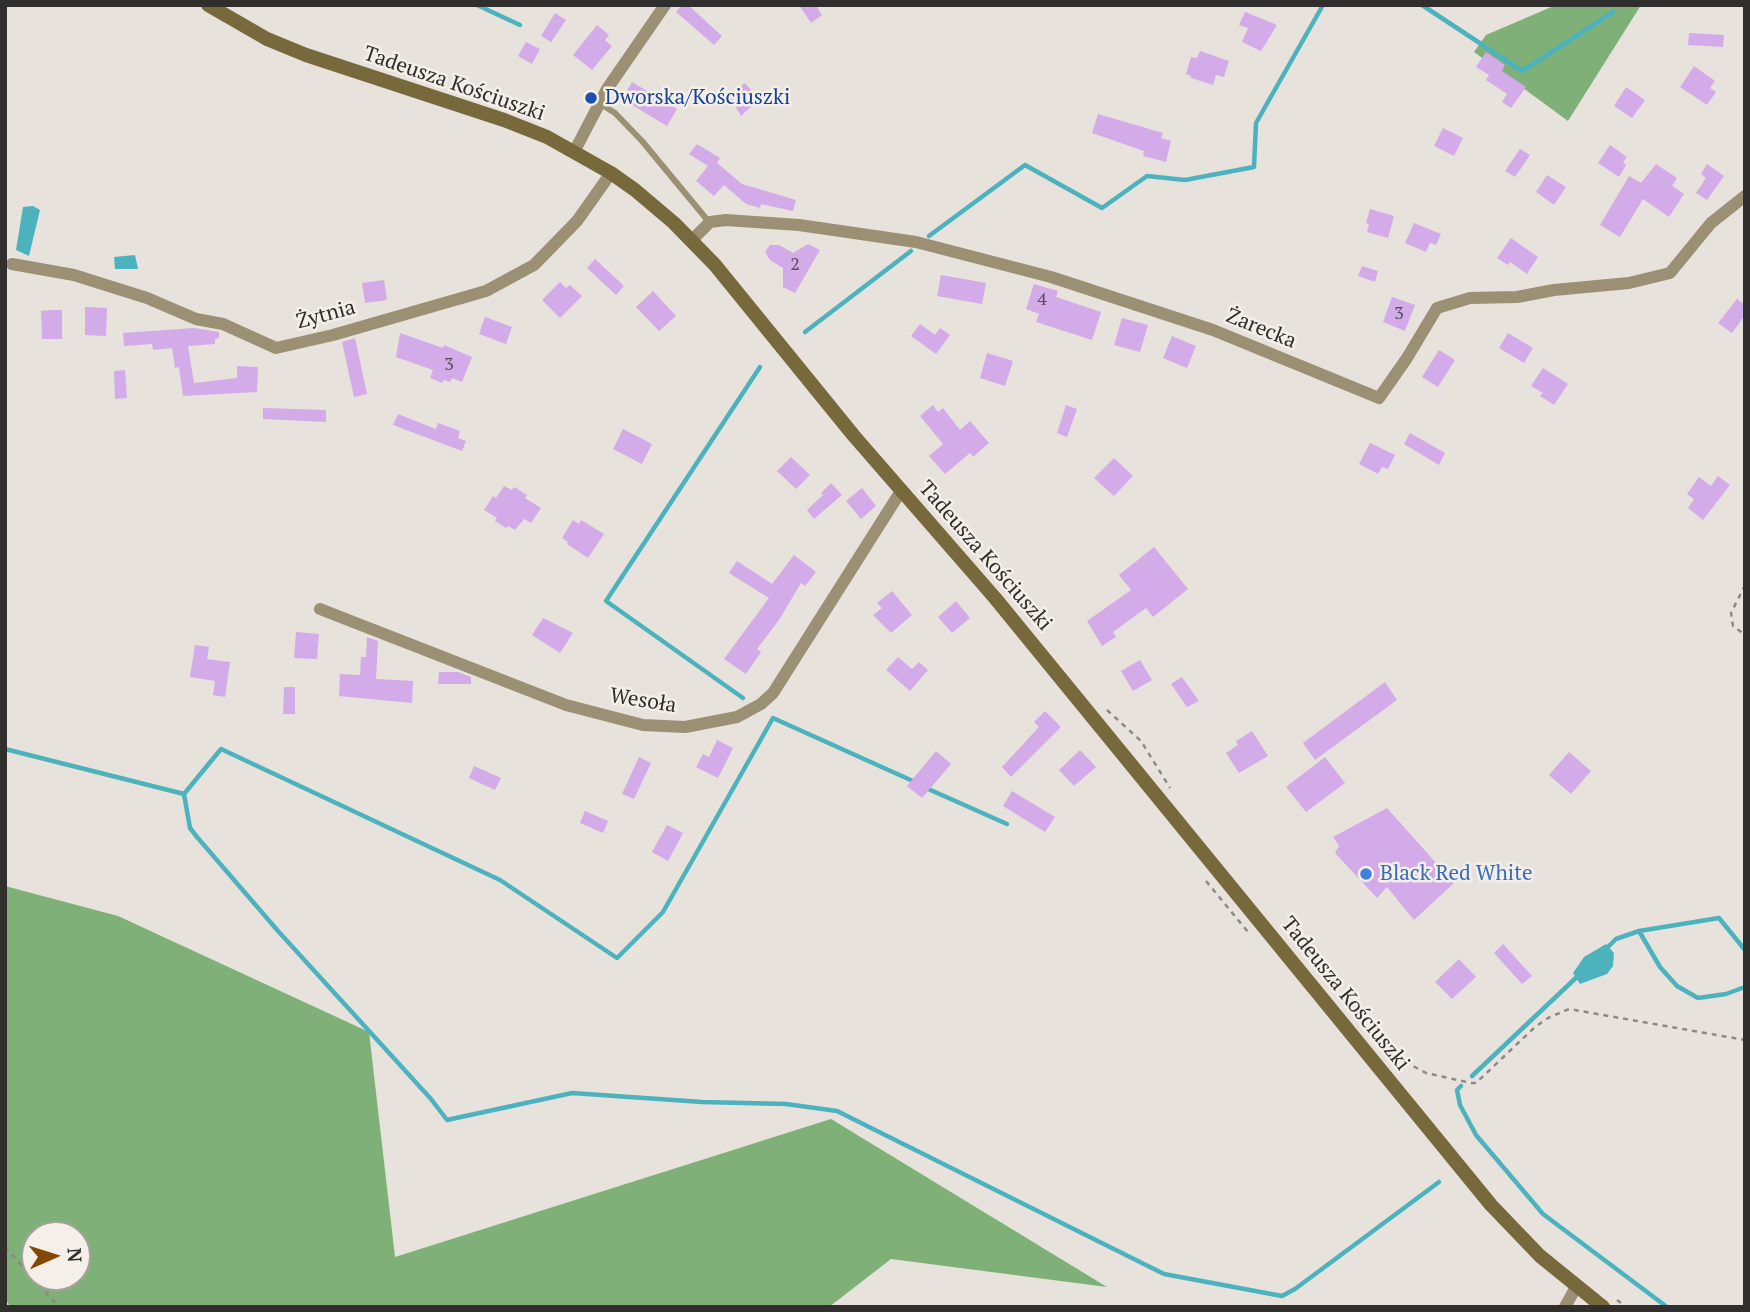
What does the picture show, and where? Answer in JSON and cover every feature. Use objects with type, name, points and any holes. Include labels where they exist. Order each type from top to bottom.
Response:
[{"type":"main road","name":"Tadeusza Kościuszki","points":[[208,5],[267,38],[306,55],[504,120],[547,137],[611,173],[656,207],[692,240],[1052,667],[1470,1181],[1510,1226],[1599,1306]]},
{"type":"street","points":[[574,152],[599,103],[664,5]]},
{"type":"street","name":"Żytnia","points":[[12,264],[87,279],[196,319],[223,324],[276,348],[333,335],[486,291],[534,265],[576,221],[611,173]]},
{"type":"street","name":"Żarecka","points":[[710,222],[726,220],[799,225],[916,242],[1051,277],[1213,330],[1379,398],[1437,308],[1470,298],[1517,297],[1554,290],[1629,283],[1670,273],[1711,223],[1745,196]]},
{"type":"street","points":[[692,240],[710,222]]},
{"type":"street","name":"Wesoła","points":[[320,609],[566,705],[643,725],[685,727],[737,717],[761,704],[773,693],[901,491]]},
{"type":"street","points":[[1565,1307],[1576,1287]]},
{"type":"lane","points":[[599,103],[615,113],[642,141],[710,222]]},
{"type":"path","points":[[1745,585],[1731,613],[1733,626],[1745,635]]},
{"type":"path","points":[[1106,709],[1141,741],[1173,793]]},
{"type":"path","points":[[1202,874],[1230,913],[1254,937]]},
{"type":"path","points":[[1384,1041],[1396,1057],[1426,1073],[1476,1083],[1535,1027],[1569,1009],[1745,1040]]},
{"type":"path","points":[[6,1247],[59,1307]]},
{"type":"green space","points":[[1556,5],[1641,5],[1568,121],[1474,52],[1486,35]]},
{"type":"green space","points":[[5,886],[118,916],[369,1032],[395,1257],[831,1119],[1107,1287],[891,1259],[829,1307],[10,1307],[5,1298]]},
{"type":"water","points":[[33,206],[40,210],[29,256],[16,250],[23,207]]},
{"type":"water","points":[[135,255],[138,269],[115,269],[114,257]]},
{"type":"water","points":[[1606,944],[1614,953],[1613,966],[1607,974],[1580,984],[1573,973],[1584,957]]},
{"type":"building","points":[[682,5],[688,5],[722,36],[714,45],[676,12]]},
{"type":"building","points":[[799,5],[816,5],[822,15],[811,23]]},
{"type":"building","points":[[1245,12],[1277,25],[1261,51],[1242,42],[1248,28],[1239,25]]},
{"type":"building","points":[[555,13],[566,20],[551,42],[541,36]]},
{"type":"building","points":[[597,25],[609,35],[605,40],[612,46],[592,70],[573,55]]},
{"type":"building","points":[[1689,33],[1724,35],[1723,47],[1688,45]]},
{"type":"building","points":[[526,42],[540,49],[532,64],[518,56]]},
{"type":"building","points":[[1200,51],[1229,61],[1224,77],[1216,75],[1213,85],[1186,74],[1191,57],[1197,58]]},
{"type":"building","points":[[1486,52],[1505,65],[1502,71],[1526,87],[1511,108],[1502,102],[1507,94],[1486,80],[1489,75],[1476,67]]},
{"type":"building","points":[[1694,66],[1715,81],[1710,88],[1716,92],[1707,105],[1680,87]]},
{"type":"building","points":[[632,82],[677,109],[667,126],[622,99]]},
{"type":"building","points":[[745,83],[759,99],[741,116],[729,96]]},
{"type":"building","points":[[1626,87],[1645,100],[1632,118],[1614,106]]},
{"type":"building","points":[[1098,114],[1163,133],[1161,138],[1171,141],[1166,162],[1143,156],[1144,151],[1092,133]]},
{"type":"building","points":[[1443,128],[1463,138],[1454,156],[1434,146]]},
{"type":"building","points":[[697,144],[720,158],[717,163],[742,184],[796,200],[793,211],[761,204],[760,208],[746,204],[724,185],[714,196],[696,181],[708,166],[689,154]]},
{"type":"building","points":[[1610,145],[1627,157],[1619,177],[1598,163]]},
{"type":"building","points":[[1520,149],[1530,155],[1515,177],[1505,171]]},
{"type":"building","points":[[1656,164],[1677,178],[1672,186],[1684,194],[1669,217],[1643,199],[1620,237],[1600,225],[1629,176],[1641,183]]},
{"type":"building","points":[[1707,164],[1724,176],[1707,200],[1696,193],[1706,178],[1701,174]]},
{"type":"building","points":[[1547,175],[1566,187],[1554,205],[1536,192]]},
{"type":"building","points":[[1370,209],[1394,216],[1388,238],[1367,232],[1369,224],[1366,223]]},
{"type":"building","points":[[1414,223],[1441,234],[1436,245],[1430,243],[1426,252],[1405,243]]},
{"type":"building","points":[[1511,238],[1538,257],[1527,274],[1510,262],[1508,265],[1497,258]]},
{"type":"building","points":[[808,244],[820,250],[795,293],[783,287],[783,268],[770,260],[765,252],[770,245],[779,245],[793,253]]},
{"type":"building","points":[[595,259],[624,286],[616,295],[587,268]]},
{"type":"building","points":[[1362,266],[1378,271],[1375,282],[1358,276]]},
{"type":"building","points":[[941,275],[986,283],[982,304],[937,296]]},
{"type":"building","points":[[384,280],[387,300],[365,303],[362,283]]},
{"type":"building","points":[[560,282],[566,288],[570,285],[582,296],[560,318],[542,300]]},
{"type":"building","points":[[1034,284],[1058,291],[1056,297],[1101,312],[1092,340],[1036,322],[1039,314],[1026,309]]},
{"type":"building","points":[[653,291],[676,316],[659,331],[636,307]]},
{"type":"building","points":[[1392,297],[1415,305],[1405,331],[1383,322]]},
{"type":"building","points":[[1737,299],[1745,305],[1745,315],[1732,333],[1718,323]]},
{"type":"building","points":[[85,307],[107,308],[106,336],[85,335]]},
{"type":"building","points":[[62,310],[62,339],[42,339],[41,311]]},
{"type":"building","points":[[485,317],[512,327],[506,344],[479,334]]},
{"type":"building","points":[[1122,318],[1148,325],[1140,352],[1114,345]]},
{"type":"building","points":[[920,324],[935,335],[940,328],[950,335],[936,354],[911,336]]},
{"type":"building","points":[[194,328],[219,332],[219,338],[215,339],[215,344],[188,346],[194,383],[237,378],[237,366],[258,367],[257,392],[183,396],[179,367],[175,368],[172,348],[153,350],[152,344],[124,346],[123,333]]},
{"type":"building","points":[[400,333],[443,348],[444,345],[472,357],[462,382],[452,378],[450,382],[444,380],[442,383],[430,378],[433,370],[396,357]]},
{"type":"building","points":[[1508,333],[1533,348],[1524,363],[1499,348]]},
{"type":"building","points":[[1172,336],[1196,346],[1187,368],[1163,358]]},
{"type":"building","points":[[355,338],[367,394],[354,397],[342,342]]},
{"type":"building","points":[[1439,350],[1455,360],[1438,387],[1422,377]]},
{"type":"building","points":[[987,353],[1013,361],[1005,386],[980,378]]},
{"type":"building","points":[[1543,368],[1568,384],[1554,405],[1540,396],[1543,393],[1531,386]]},
{"type":"building","points":[[125,370],[127,398],[115,399],[114,371]]},
{"type":"building","points":[[933,405],[938,412],[943,408],[960,430],[970,421],[989,443],[973,457],[970,453],[945,474],[929,456],[943,444],[920,416]]},
{"type":"building","points":[[1066,405],[1077,409],[1067,437],[1057,433]]},
{"type":"building","points":[[263,408],[326,410],[326,422],[263,419]]},
{"type":"building","points":[[398,414],[436,429],[438,423],[460,431],[458,438],[466,441],[462,451],[393,425]]},
{"type":"building","points":[[623,429],[652,444],[642,464],[613,449]]},
{"type":"building","points":[[1410,433],[1445,453],[1439,465],[1404,444]]},
{"type":"building","points":[[1370,443],[1395,455],[1388,469],[1382,467],[1378,474],[1359,464]]},
{"type":"building","points":[[791,457],[810,475],[796,489],[777,471]]},
{"type":"building","points":[[1114,458],[1133,476],[1114,496],[1094,478]]},
{"type":"building","points":[[1718,476],[1730,485],[1703,520],[1688,508],[1694,499],[1687,494],[1699,477],[1711,486]]},
{"type":"building","points":[[831,483],[842,495],[814,519],[807,510]]},
{"type":"building","points":[[504,486],[512,490],[514,487],[541,508],[531,523],[524,519],[515,530],[508,526],[506,528],[484,510]]},
{"type":"building","points":[[862,488],[876,506],[861,519],[846,501]]},
{"type":"building","points":[[573,520],[579,524],[581,520],[604,534],[588,558],[562,538]]},
{"type":"building","points":[[1154,547],[1188,589],[1153,617],[1146,608],[1113,632],[1116,637],[1102,646],[1087,621],[1131,590],[1119,575]]},
{"type":"building","points":[[794,555],[816,572],[805,586],[801,583],[779,620],[757,649],[761,652],[746,674],[724,659],[769,598],[729,573],[737,561],[772,584]]},
{"type":"building","points":[[892,591],[912,615],[891,633],[873,615],[882,608],[877,603]]},
{"type":"building","points":[[956,601],[970,618],[952,633],[938,617]]},
{"type":"building","points":[[543,618],[573,633],[560,653],[532,635]]},
{"type":"building","points":[[296,632],[319,634],[317,659],[294,658]]},
{"type":"building","points":[[367,637],[378,641],[376,679],[413,681],[412,703],[339,696],[340,674],[360,675],[361,657],[366,657]]},
{"type":"building","points":[[195,645],[209,647],[207,659],[230,662],[225,697],[213,695],[215,681],[190,677]]},
{"type":"building","points":[[898,657],[912,669],[919,662],[928,670],[910,691],[886,670]]},
{"type":"building","points":[[1140,660],[1152,680],[1133,691],[1121,671]]},
{"type":"building","points":[[439,672],[458,672],[471,677],[471,684],[438,684]]},
{"type":"building","points":[[1182,677],[1199,701],[1187,707],[1171,684]]},
{"type":"building","points":[[1385,682],[1397,700],[1315,760],[1303,743]]},
{"type":"building","points":[[284,687],[295,687],[295,714],[283,714]]},
{"type":"building","points":[[1045,711],[1061,727],[1011,777],[1002,767],[1039,727],[1034,722]]},
{"type":"building","points":[[1252,731],[1268,756],[1239,773],[1226,753],[1238,745],[1236,741]]},
{"type":"building","points":[[717,740],[733,748],[718,778],[696,767],[703,754],[709,757]]},
{"type":"building","points":[[1080,750],[1096,767],[1074,786],[1059,770]]},
{"type":"building","points":[[936,751],[951,764],[922,798],[907,786]]},
{"type":"building","points":[[1569,752],[1591,771],[1571,794],[1549,775]]},
{"type":"building","points":[[639,757],[651,763],[634,799],[622,794]]},
{"type":"building","points":[[1325,757],[1345,783],[1306,812],[1286,787]]},
{"type":"building","points":[[474,766],[501,778],[495,790],[469,778]]},
{"type":"building","points":[[1012,791],[1055,817],[1045,832],[1003,806]]},
{"type":"building","points":[[1387,808],[1454,883],[1414,920],[1387,887],[1377,898],[1335,853],[1339,846],[1333,837]]},
{"type":"building","points":[[585,811],[608,821],[603,833],[580,823]]},
{"type":"building","points":[[667,825],[683,833],[668,861],[652,852]]},
{"type":"building","points":[[1503,944],[1532,976],[1522,984],[1494,953]]},
{"type":"building","points":[[1459,959],[1476,977],[1452,999],[1435,982]]},
{"type":"waterway","points":[[477,5],[520,25]]},
{"type":"waterway","points":[[929,236],[1025,165],[1102,208],[1147,176],[1185,180],[1254,167],[1256,123],[1323,5]]},
{"type":"waterway","points":[[1422,5],[1522,71],[1613,12]]},
{"type":"waterway","points":[[805,332],[911,251]]},
{"type":"waterway","points":[[743,698],[606,601],[760,367]]},
{"type":"waterway","points":[[5,749],[184,794],[221,749],[500,880],[617,958],[663,912],[773,718],[915,782]]},
{"type":"waterway","points":[[926,788],[1007,824]]},
{"type":"waterway","points":[[184,794],[190,828],[197,837],[447,1120],[572,1093],[702,1102],[786,1104],[837,1111],[1164,1274],[1282,1296],[1439,1182]]},
{"type":"waterway","points":[[1604,951],[1616,939],[1639,931],[1719,918],[1745,950]]},
{"type":"waterway","points":[[1639,931],[1660,967],[1677,986],[1698,998],[1726,994],[1745,987]]},
{"type":"waterway","points":[[1472,1076],[1580,974]]},
{"type":"waterway","points":[[1461,1086],[1457,1090],[1460,1105],[1476,1135],[1543,1214],[1667,1307]]},
{"type":"place","name":"Dworska/Kościuszki","points":[[591,98]]},
{"type":"place","name":"Black Red White","points":[[1366,874]]}]
